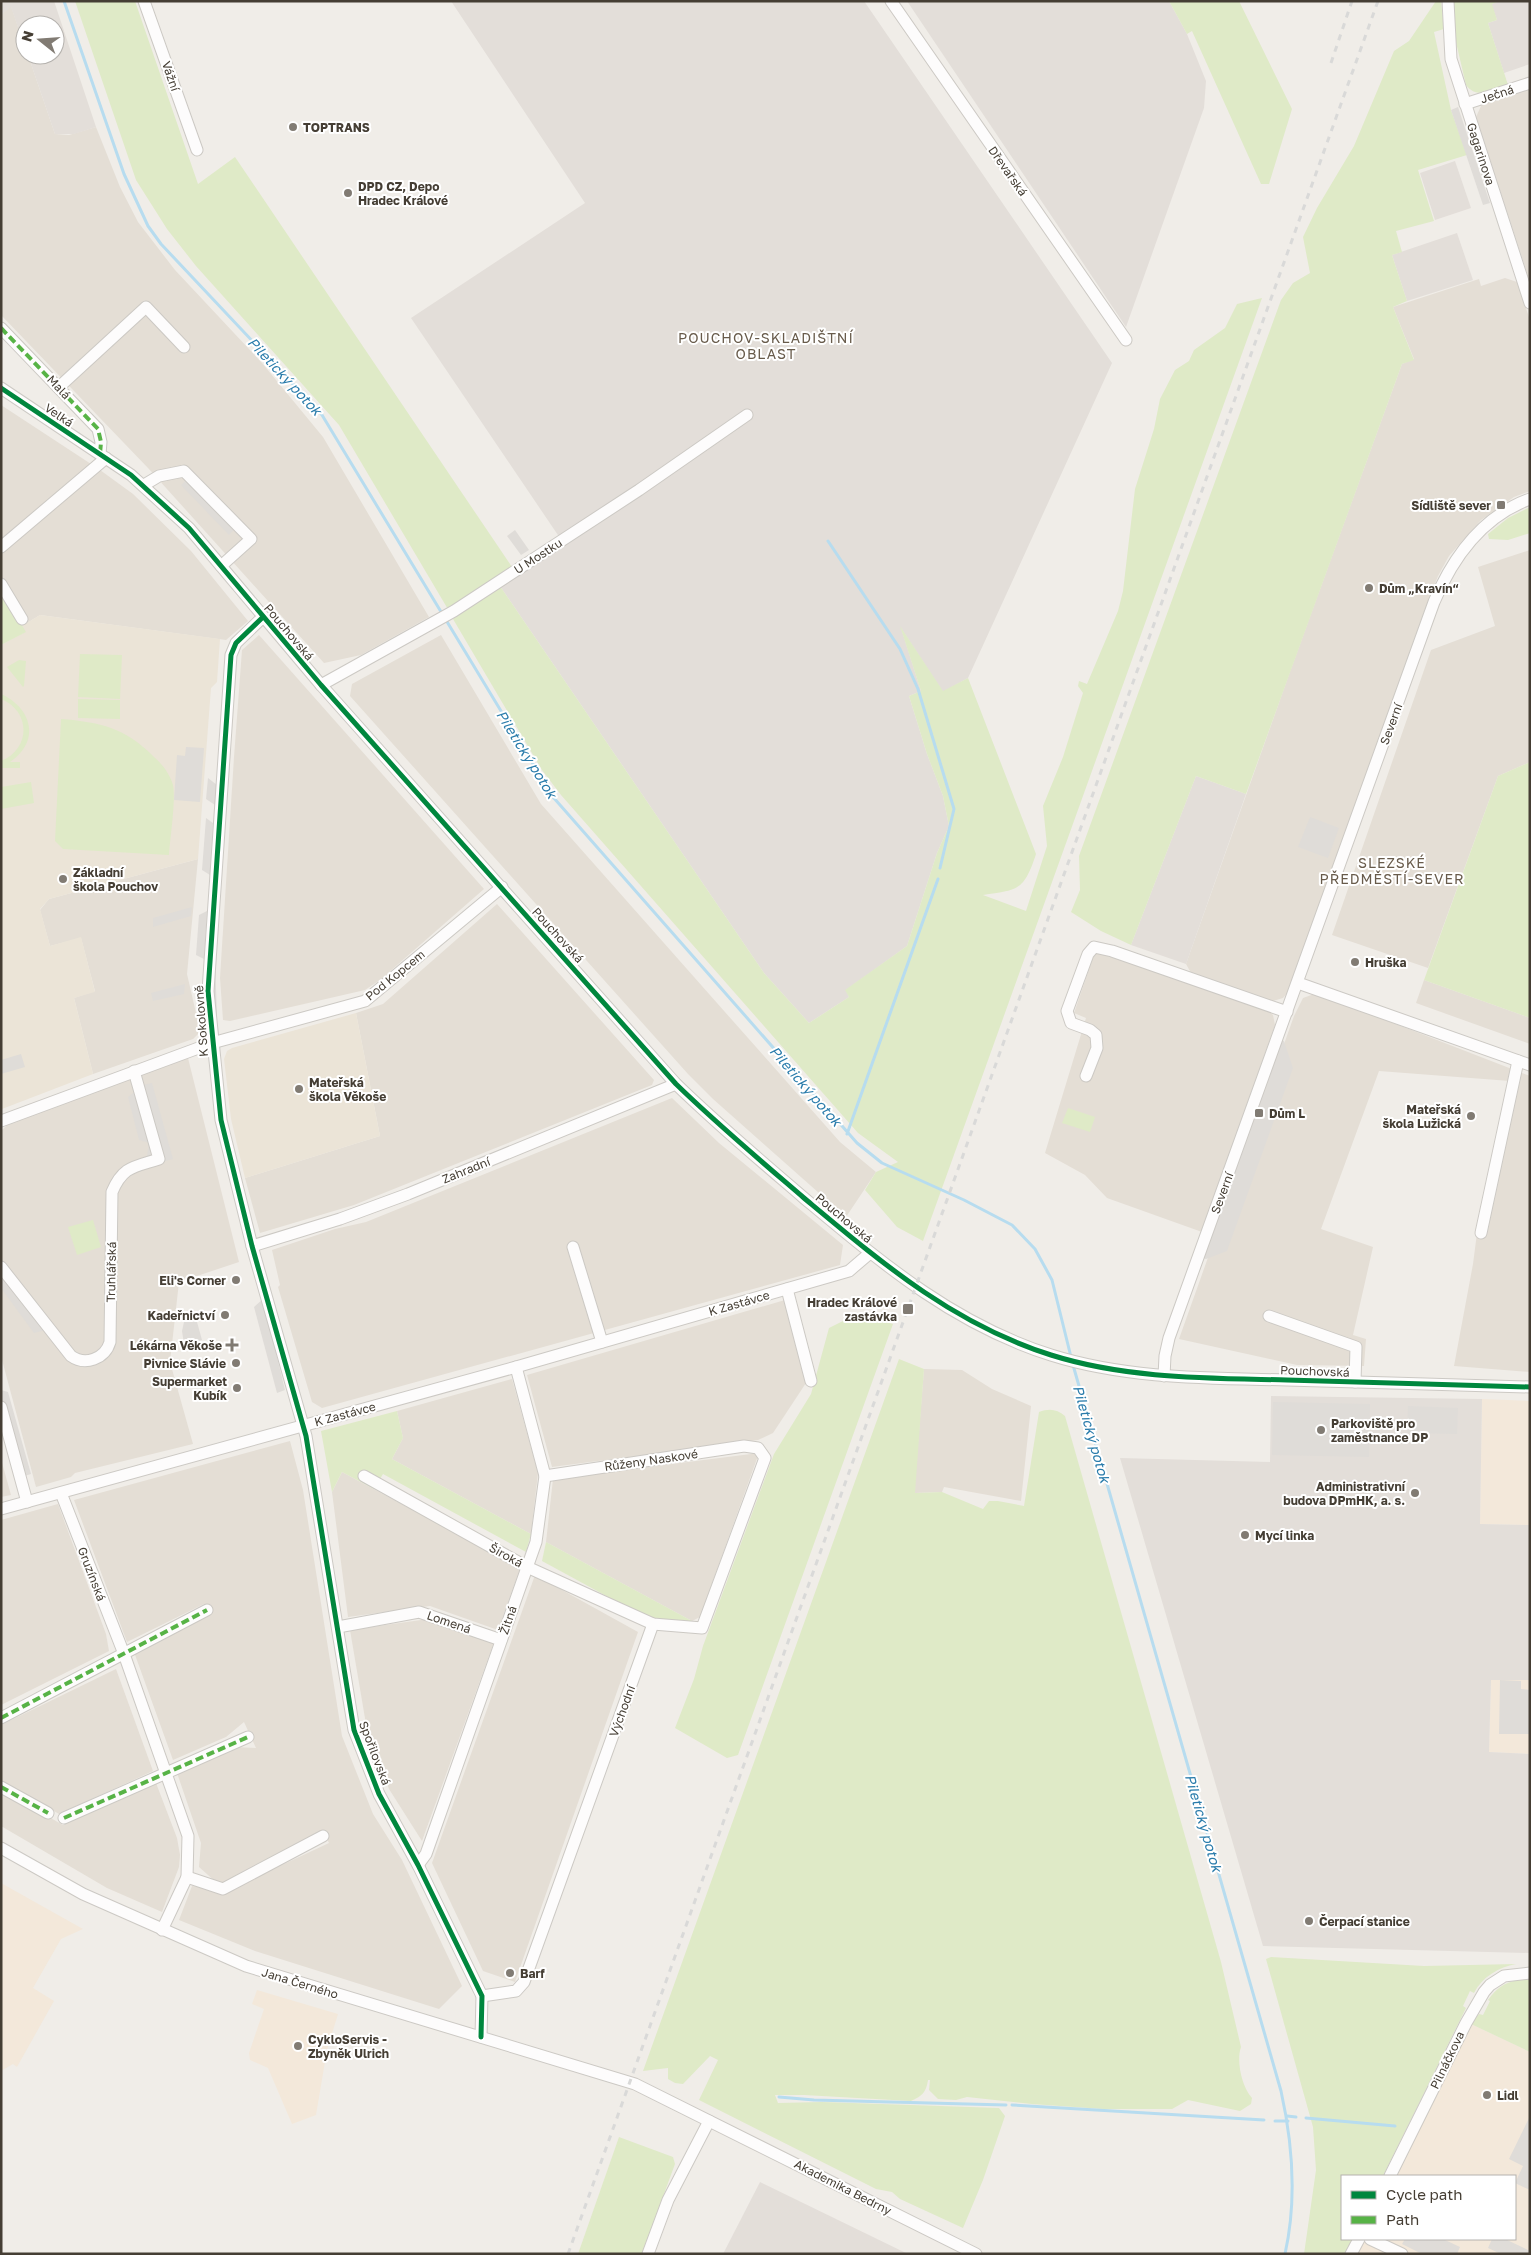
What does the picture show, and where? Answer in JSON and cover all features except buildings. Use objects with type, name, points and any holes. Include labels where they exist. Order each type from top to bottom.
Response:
[{"type":"street","name":"Vážní","points":[[144,1],[197,150]]},
{"type":"street","name":"Dřevařská","points":[[891,1],[1126,340]]},
{"type":"street","name":"Gagarinova","points":[[1448,1],[1451,59],[1530,304]]},
{"type":"street","name":"Ječná","points":[[1465,104],[1530,83]]},
{"type":"street","points":[[59,387],[146,307],[184,347]]},
{"type":"street","name":"Malá","points":[[1,328],[98,429],[103,456]]},
{"type":"street","name":"Velká","points":[[1,388],[103,456]]},
{"type":"street","name":"U Mostku","points":[[321,685],[454,611],[627,498],[746,415]]},
{"type":"street","points":[[1,547],[103,456]]},
{"type":"street","name":"Pouchovská","points":[[103,456],[144,485],[189,528],[321,685],[676,1084],[712,1119],[870,1253],[956,1314],[993,1333],[1052,1355],[1097,1366],[1164,1376],[1530,1387]]},
{"type":"street","points":[[144,485],[159,476],[184,470],[251,539],[221,566]]},
{"type":"street","name":"Severní","points":[[1164,1376],[1165,1356],[1169,1338],[1441,585],[1462,550],[1489,522],[1530,499]]},
{"type":"street","points":[[1,584],[22,619]]},
{"type":"street","name":"K Sokolovně","points":[[263,617],[236,643],[231,655],[208,991],[221,1120],[252,1246],[303,1426]]},
{"type":"street","name":"Pod Kopcem","points":[[212,1043],[365,1001],[502,887]]},
{"type":"street","points":[[1086,1076],[1097,1048],[1096,1036],[1090,1030],[1071,1023],[1067,1011],[1088,954],[1094,947],[1112,951],[1287,1012]]},
{"type":"street","points":[[1298,982],[1530,1065]]},
{"type":"street","points":[[1,1121],[212,1043]]},
{"type":"street","points":[[1481,1233],[1518,1061]]},
{"type":"street","name":"Truhlářská","points":[[1,1267],[71,1356],[78,1361],[99,1358],[109,1347],[112,1192],[119,1176],[132,1168],[159,1159],[134,1072]]},
{"type":"street","name":"Zahradní","points":[[252,1246],[340,1219],[408,1194],[676,1084]]},
{"type":"street","points":[[573,1247],[602,1342]]},
{"type":"street","name":"K Zastávce","points":[[1,1509],[516,1367],[849,1271],[870,1253]]},
{"type":"street","points":[[787,1289],[810,1382]]},
{"type":"street","name":"Pouchovská","points":[[1269,1316],[1356,1347],[1355,1382]]},
{"type":"street","name":"Žitná","points":[[418,1865],[426,1854],[536,1542],[545,1476],[516,1367]]},
{"type":"street","points":[[1,1408],[27,1502]]},
{"type":"street","name":"Spořilovská","points":[[303,1426],[313,1469],[349,1707],[359,1746],[379,1794],[418,1865],[482,1996],[480,2037]]},
{"type":"street","name":"Růženy Naskové","points":[[545,1476],[744,1446],[758,1448],[765,1458],[702,1628],[653,1624]]},
{"type":"street","name":"Široká","points":[[364,1476],[527,1566],[653,1624]]},
{"type":"street","name":"Gruzínská","points":[[61,1493],[124,1654],[188,1836],[187,1877],[162,1930]]},
{"type":"street","points":[[1,1718],[207,1610]]},
{"type":"street","name":"Lomená","points":[[338,1627],[419,1612],[501,1640]]},
{"type":"street","name":"Východní","points":[[482,1996],[516,1991],[524,1982],[653,1624]]},
{"type":"street","points":[[64,1818],[248,1737]]},
{"type":"street","points":[[1,1787],[48,1813]]},
{"type":"street","points":[[187,1877],[223,1889],[323,1836]]},
{"type":"street","name":"Jana Černého","points":[[1,1848],[83,1894],[246,1966],[635,2084]]},
{"type":"street","name":"Pilnáčkova","points":[[1390,2175],[1466,2023],[1484,1992],[1493,1982],[1504,1976],[1530,1973]]},
{"type":"street","name":"Akademika Bedrny","points":[[635,2084],[976,2254]]},
{"type":"street","points":[[648,2254],[668,2200],[710,2121]]},
{"type":"street","points":[[1351,2254],[1358,2240]]},
{"type":"street","points":[[1372,2240],[1402,2254]]},
{"type":"shaded area","points":[[1,1],[54,1],[59,15],[15,15],[15,19],[11,7],[1,15]]},
{"type":"shaded area","points":[[451,1],[864,1],[1112,363],[968,678],[943,692],[901,628],[921,691],[909,696],[927,754],[943,796],[949,826],[937,853],[907,946],[846,990],[849,997],[809,1023],[764,973],[500,586],[564,544],[411,318],[585,203]]},
{"type":"shaded area","points":[[907,1],[1169,1],[1187,34],[1206,81],[1204,108],[1126,327]]},
{"type":"shaded area","points":[[1500,1],[1530,1],[1530,64],[1504,73],[1488,23],[1497,20],[1491,4]]},
{"type":"shaded area","points":[[11,6],[15,18],[15,65],[31,65],[55,134],[69,135],[96,127],[120,187],[138,222],[175,270],[262,363],[323,437],[429,617],[361,655],[324,663],[148,468],[1,315],[1,15]]},
{"type":"shaded area","points":[[65,34],[96,127],[74,134],[55,134],[31,65],[65,65]]},
{"type":"shaded area","points":[[1530,88],[1530,282],[1476,117],[1481,106],[1486,102]]},
{"type":"shaded area","points":[[1458,107],[1490,203],[1483,205],[1451,110]]},
{"type":"shaded area","points":[[1455,161],[1471,208],[1435,220],[1420,173]]},
{"type":"shaded area","points":[[1457,233],[1473,280],[1407,301],[1392,255]]},
{"type":"shaded area","points":[[1505,278],[1517,282],[1530,320],[1530,491],[1514,497],[1481,520],[1449,556],[1438,576],[1288,992],[1283,998],[1273,1001],[1191,973],[1186,964],[1291,669],[1402,364],[1414,359],[1393,307],[1479,279],[1481,286]]},
{"type":"shaded area","points":[[1,405],[91,464],[1,540]]},
{"type":"shaded area","points":[[100,470],[133,494],[191,551],[248,621],[226,640],[40,615],[22,626],[1,590],[1,554]]},
{"type":"shaded area","points":[[187,479],[235,529],[229,535],[181,485]]},
{"type":"shaded area","points":[[515,530],[529,550],[521,555],[507,536]]},
{"type":"shaded area","points":[[1530,550],[1530,762],[1498,776],[1428,968],[1332,935],[1431,650],[1495,626],[1478,567]]},
{"type":"shaded area","name":"Základní škola Pouchov","points":[[40,615],[220,639],[217,682],[211,688],[198,859],[49,899],[40,909],[50,946],[81,937],[95,992],[74,998],[93,1074],[2,1109],[1,645],[25,632],[22,626]]},
{"type":"shaded area","points":[[259,635],[484,889],[380,980],[365,990],[230,1021],[223,1020],[220,978],[242,650]]},
{"type":"shaded area","points":[[441,635],[541,804],[840,1142],[876,1172],[846,1217],[713,1099],[688,1074],[350,696],[352,684]]},
{"type":"shaded area","points":[[227,746],[231,746],[215,962],[217,1015],[211,1015]]},
{"type":"shaded area","points":[[186,747],[204,748],[200,802],[174,800],[177,755],[185,756]]},
{"type":"shaded area","points":[[1196,776],[1246,794],[1186,964],[1131,945]]},
{"type":"shaded area","points":[[208,778],[217,785],[215,805],[206,799]]},
{"type":"shaded area","points":[[1310,817],[1339,828],[1328,858],[1298,847]]},
{"type":"shaded area","points":[[206,818],[213,823],[210,875],[202,870]]},
{"type":"shaded area","points":[[198,859],[187,974],[199,1026],[198,1034],[193,1039],[93,1074],[74,998],[95,991],[81,938],[50,946],[40,910],[49,899]]},
{"type":"shaded area","points":[[497,904],[654,1080],[652,1085],[354,1205],[260,1233],[245,1178],[380,1136],[356,1013],[383,1004]]},
{"type":"shaded area","points":[[192,907],[191,916],[153,927],[153,918]]},
{"type":"shaded area","points":[[207,911],[204,959],[196,955],[199,915]]},
{"type":"shaded area","points":[[1095,952],[1266,1008],[1273,1015],[1275,1025],[1202,1232],[1107,1198],[1085,1175],[1045,1153],[1086,1018],[1074,1013]]},
{"type":"shaded area","points":[[1424,980],[1530,1018],[1530,1044],[1416,1003]]},
{"type":"shaded area","points":[[185,984],[184,994],[153,1001],[151,993]]},
{"type":"shaded area","points":[[1314,994],[1321,995],[1530,1076],[1530,1372],[1454,1366],[1477,1233],[1510,1081],[1379,1071],[1321,1229],[1373,1247],[1353,1335],[1366,1339],[1364,1366],[1297,1365],[1179,1339],[1294,1016],[1303,998]]},
{"type":"shaded area","name":"Mateřská škola Věkoše","points":[[356,1013],[380,1136],[245,1178],[231,1119],[224,1059],[227,1051]]},
{"type":"shaded area","points":[[1278,1038],[1284,1041],[1293,1068],[1227,1251],[1206,1259],[1199,1257]]},
{"type":"shaded area","points":[[21,1054],[25,1067],[1,1074],[1,1060]]},
{"type":"shaded area","points":[[188,1058],[239,1262],[179,1282],[170,1362],[193,1444],[75,1473],[71,1477],[36,1487],[1,1356],[1,1131],[8,1124]]},
{"type":"shaded area","points":[[152,1083],[173,1159],[141,1168],[139,1161],[147,1156],[149,1143],[139,1140],[128,1097],[143,1085]]},
{"type":"shaded area","points":[[672,1098],[719,1143],[843,1245],[840,1265],[322,1408],[312,1402],[278,1287],[280,1285],[272,1250],[335,1229],[366,1222]]},
{"type":"shaded area","points":[[1,1271],[46,1330],[34,1333],[1,1288]]},
{"type":"shaded area","points":[[263,1299],[285,1390],[277,1393],[254,1307]]},
{"type":"shaded area","points":[[785,1300],[806,1383],[773,1433],[758,1440],[552,1467],[527,1375]]},
{"type":"shaded area","points":[[194,1311],[202,1340],[184,1344],[182,1331],[186,1313]]},
{"type":"shaded area","points":[[924,1369],[962,1370],[992,1389],[1031,1406],[1021,1501],[944,1487],[942,1492],[914,1493]]},
{"type":"shaded area","points":[[512,1379],[538,1473],[531,1534],[392,1459],[403,1438],[397,1411]]},
{"type":"shaded area","points":[[1,1390],[8,1392],[31,1474],[21,1477],[1,1407]]},
{"type":"shaded area","points":[[1271,1396],[1482,1399],[1480,1524],[1530,1525],[1530,1680],[1491,1680],[1489,1752],[1530,1754],[1530,1953],[1263,1946],[1120,1458],[1270,1462]]},
{"type":"shaded area","points":[[1482,1399],[1530,1401],[1530,1525],[1480,1524]]},
{"type":"shaded area","name":"Parkoviště pro zaměstnance DP","points":[[1273,1402],[1370,1404],[1369,1457],[1272,1455]]},
{"type":"shaded area","points":[[1408,1406],[1458,1408],[1457,1434],[1407,1433]]},
{"type":"shaded area","points":[[290,1441],[303,1490],[342,1736],[373,1814],[402,1860],[462,1986],[439,2009],[255,1951],[179,1920],[192,1886],[228,1890],[329,1843],[323,1831],[307,1838],[306,1845],[225,1883],[217,1883],[199,1867],[201,1843],[177,1773],[234,1747],[256,1748],[244,1722],[226,1737],[173,1760],[134,1652],[210,1613],[204,1604],[127,1642],[74,1500]]},
{"type":"shaded area","points":[[759,1453],[700,1617],[692,1621],[546,1542],[553,1479]]},
{"type":"shaded area","points":[[1,1459],[11,1495],[1,1497]]},
{"type":"shaded area","points":[[342,1472],[520,1568],[498,1630],[430,1606],[348,1617],[332,1492]]},
{"type":"shaded area","points":[[58,1504],[106,1634],[109,1651],[1,1705],[1,1520]]},
{"type":"shaded area","points":[[535,1575],[638,1632],[515,1982],[483,1971],[432,1863]]},
{"type":"shaded area","points":[[428,1619],[494,1642],[422,1841],[389,1789],[367,1730],[350,1630]]},
{"type":"shaded area","points":[[116,1669],[153,1771],[59,1814],[1,1780],[1,1725]]},
{"type":"shaded area","points":[[1491,1680],[1530,1680],[1530,1754],[1489,1752]]},
{"type":"shaded area","points":[[1500,1680],[1521,1681],[1521,1689],[1530,1690],[1530,1734],[1499,1734]]},
{"type":"shaded area","points":[[156,1783],[177,1838],[180,1855],[179,1867],[162,1912],[107,1888],[1,1826],[1,1790],[63,1825]]},
{"type":"shaded area","points":[[1,1883],[83,1929],[61,1939],[33,1988],[54,2001],[17,2067],[13,2064],[1,2071]]},
{"type":"shaded area","points":[[257,1990],[338,2014],[327,2050],[316,2115],[292,2124],[268,2068],[250,2060],[249,2053],[264,2009],[252,2004]]},
{"type":"shaded area","points":[[1471,2024],[1530,2052],[1530,2254],[1358,2254],[1365,2240],[1516,2240],[1516,2175],[1396,2175]]},
{"type":"shaded area","points":[[1530,2116],[1530,2190],[1516,2183],[1523,2166],[1509,2159]]},
{"type":"shaded area","points":[[760,2182],[908,2254],[723,2254]]},
{"type":"shaded area","points":[[1404,2240],[1445,2240],[1460,2247],[1457,2254],[1422,2254],[1402,2244]]},
{"type":"shaded area","points":[[1492,2240],[1507,2240],[1530,2251],[1530,2254],[1501,2254],[1488,2248]]},
{"type":"green space","points":[[75,1],[135,1],[198,184],[235,157],[512,567],[449,611],[339,425],[196,266],[167,229],[136,180]]},
{"type":"green space","points":[[1169,1],[1239,1],[1292,109],[1269,184],[1261,184],[1192,31],[1187,34]]},
{"type":"green space","points":[[1436,1],[1441,1],[1444,29],[1434,32],[1451,110],[1467,155],[1418,170],[1434,221],[1396,231],[1402,252],[1392,255],[1407,301],[1393,307],[1414,360],[1402,364],[1246,794],[1196,776],[1131,945],[1101,931],[1071,912],[1080,890],[1079,856],[1281,300],[1293,283],[1310,273],[1303,237],[1317,208],[1354,146],[1394,51],[1409,41]]},
{"type":"green space","points":[[1453,1],[1500,1],[1492,4],[1497,20],[1488,23],[1508,85],[1480,93],[1470,90],[1466,85],[1455,38]]},
{"type":"green space","points":[[1262,298],[923,1241],[897,1227],[865,1190],[876,1172],[898,1162],[858,1133],[561,795],[542,770],[453,619],[500,586],[764,973],[809,1023],[849,997],[845,990],[907,946],[937,853],[949,826],[943,796],[927,754],[909,696],[921,691],[900,626],[943,691],[968,678],[1036,854],[1028,875],[1018,886],[1012,890],[983,895],[1026,911],[1047,846],[1043,806],[1063,757],[1083,693],[1078,686],[1079,681],[1087,684],[1118,611],[1123,591],[1135,489],[1154,429],[1160,399],[1175,370],[1189,361],[1194,350],[1225,328],[1237,304]]},
{"type":"green space","points":[[1530,507],[1530,533],[1508,540],[1489,539],[1488,534],[1508,518]]},
{"type":"green space","points":[[1,590],[26,632],[1,645]]},
{"type":"green space","points":[[80,654],[122,655],[120,699],[78,697]]},
{"type":"green space","points":[[19,660],[26,661],[23,687],[7,667]]},
{"type":"green space","points":[[1,694],[12,700],[20,708],[26,716],[29,725],[29,735],[26,744],[20,754],[10,762],[20,762],[20,768],[1,768],[1,761],[18,748],[24,730],[18,712],[1,699]]},
{"type":"green space","points":[[78,699],[120,700],[120,719],[78,718]]},
{"type":"green space","points":[[61,719],[88,722],[123,733],[144,747],[163,766],[172,781],[174,792],[169,855],[63,849],[55,841]]},
{"type":"green space","points":[[1530,762],[1530,1018],[1424,980],[1498,776]]},
{"type":"green space","points":[[31,782],[34,803],[1,809],[1,787]]},
{"type":"green space","points":[[1068,1108],[1095,1117],[1090,1132],[1062,1123]]},
{"type":"green space","points":[[93,1220],[101,1247],[77,1255],[68,1227]]},
{"type":"green space","points":[[859,1313],[893,1324],[738,1755],[727,1758],[675,1728],[694,1679],[703,1646],[774,1454],[811,1394],[829,1328]]},
{"type":"green space","points":[[899,1359],[924,1369],[915,1493],[942,1492],[983,1509],[989,1501],[1024,1506],[1039,1412],[1053,1410],[1065,1416],[1221,1962],[1241,2047],[1239,2059],[1241,2074],[1245,2087],[1252,2098],[1251,2104],[1240,2111],[1188,2100],[1172,2109],[1103,2109],[967,2097],[956,2100],[938,2099],[929,2090],[930,2080],[928,2080],[923,2094],[911,2101],[775,2095],[778,2103],[822,2102],[999,2108],[1005,2116],[983,2180],[963,2228],[900,2199],[892,2192],[876,2189],[699,2100],[718,2060],[710,2056],[683,2084],[675,2083],[668,2079],[668,2068],[643,2071]]},
{"type":"green space","points":[[397,1411],[403,1438],[392,1459],[531,1534],[526,1552],[383,1474],[374,1489],[342,1472],[332,1492],[321,1431]]},
{"type":"green space","points":[[546,1542],[692,1621],[656,1623],[542,1561]]},
{"type":"green space","points":[[1271,1957],[1424,1966],[1516,1964],[1503,1968],[1486,1978],[1474,1993],[1470,1991],[1463,2006],[1466,2008],[1383,2175],[1341,2175],[1341,2240],[1352,2240],[1345,2254],[1304,2254],[1316,2170],[1313,2127],[1266,1959]]},
{"type":"green space","points":[[1518,1980],[1530,1980],[1530,2052],[1471,2024],[1479,2014],[1483,2015],[1490,2001],[1488,2000],[1497,1989],[1504,1984]]},
{"type":"green space","points":[[619,2137],[673,2157],[675,2164],[642,2254],[578,2254]]},
{"type":"waterway","name":"Piletický potok","points":[[64,1],[124,174],[148,226],[161,244],[322,415],[553,797],[857,1143],[882,1163],[964,1200],[1012,1225],[1035,1249],[1052,1280],[1071,1357]]},
{"type":"waterway","points":[[828,541],[900,649],[918,689],[954,809],[940,868]]},
{"type":"waterway","points":[[847,1134],[938,879]]},
{"type":"waterway","name":"Piletický potok","points":[[1073,1365],[1281,2091],[1291,2152],[1292,2172],[1291,2213],[1285,2254]]},
{"type":"waterway","points":[[779,2097],[814,2100],[1006,2105]]},
{"type":"waterway","points":[[1012,2105],[1264,2120]]},
{"type":"waterway","points":[[1287,2116],[1296,2117]]},
{"type":"waterway","points":[[1306,2118],[1395,2126]]},
{"type":"waterway","points":[[1275,2121],[1288,2121]]},
{"type":"railway","points":[[1331,63],[1352,1]]},
{"type":"railway","points":[[568,2254],[1378,1]]},
{"type":"marked path","points":[[1,328],[98,429],[101,442],[100,454]]},
{"type":"marked path","points":[[1,1718],[207,1610]]},
{"type":"marked path","points":[[64,1818],[248,1737]]},
{"type":"marked path","points":[[1,1787],[48,1813]]},
{"type":"cycle path","points":[[1,388],[131,475],[189,528],[321,685],[676,1084],[723,1128],[862,1246],[950,1309],[982,1327],[1051,1355],[1080,1363],[1138,1373],[1198,1378],[1530,1387]]},
{"type":"cycle path","points":[[263,617],[236,643],[231,655],[208,991],[221,1120],[252,1246],[306,1436],[354,1730],[379,1794],[418,1865],[482,1996],[481,2037]]},
{"type":"place","name":"TOPTRANS","points":[[293,127]]},
{"type":"place","name":"DPD CZ, Depo Hradec Králové","points":[[348,193]]},
{"type":"place","name":"Sídliště sever","points":[[1501,505]]},
{"type":"place","name":"Dům „Kravín“","points":[[1369,588]]},
{"type":"place","name":"Základní škola Pouchov","points":[[63,879]]},
{"type":"place","name":"Hruška","points":[[1355,962]]},
{"type":"place","name":"Mateřská škola Věkoše","points":[[299,1089]]},
{"type":"place","name":"Dům L","points":[[1259,1113]]},
{"type":"place","name":"Mateřská škola Lužická","points":[[1471,1116]]},
{"type":"place","name":"Eli's Corner","points":[[236,1280]]},
{"type":"place","name":"Hradec Králové zastávka","points":[[908,1309]]},
{"type":"place","name":"Kadeřnictví","points":[[225,1315]]},
{"type":"place","name":"Lékárna Věkoše","points":[[232,1345]]},
{"type":"place","name":"Pivnice Slávie","points":[[236,1363]]},
{"type":"place","name":"Supermarket Kubík","points":[[237,1388]]},
{"type":"place","name":"Parkoviště pro zaměstnance DP","points":[[1321,1430]]},
{"type":"place","name":"Administrativní budova DPmHK, a. s.","points":[[1415,1493]]},
{"type":"place","name":"Mycí linka","points":[[1245,1535]]},
{"type":"place","name":"Čerpací stanice","points":[[1309,1921]]},
{"type":"place","name":"Barf","points":[[510,1973]]},
{"type":"place","name":"CykloServis - Zbyněk Ulrich","points":[[298,2046]]},
{"type":"place","name":"Lidl","points":[[1487,2095]]},
{"type":"district","name":"POUCHOV-SKLADIŠTNÍ OBLAST","points":[[766,346]]},
{"type":"district","name":"SLEZSKÉ PŘEDMĚSTÍ-SEVER","points":[[1392,870]]}]
